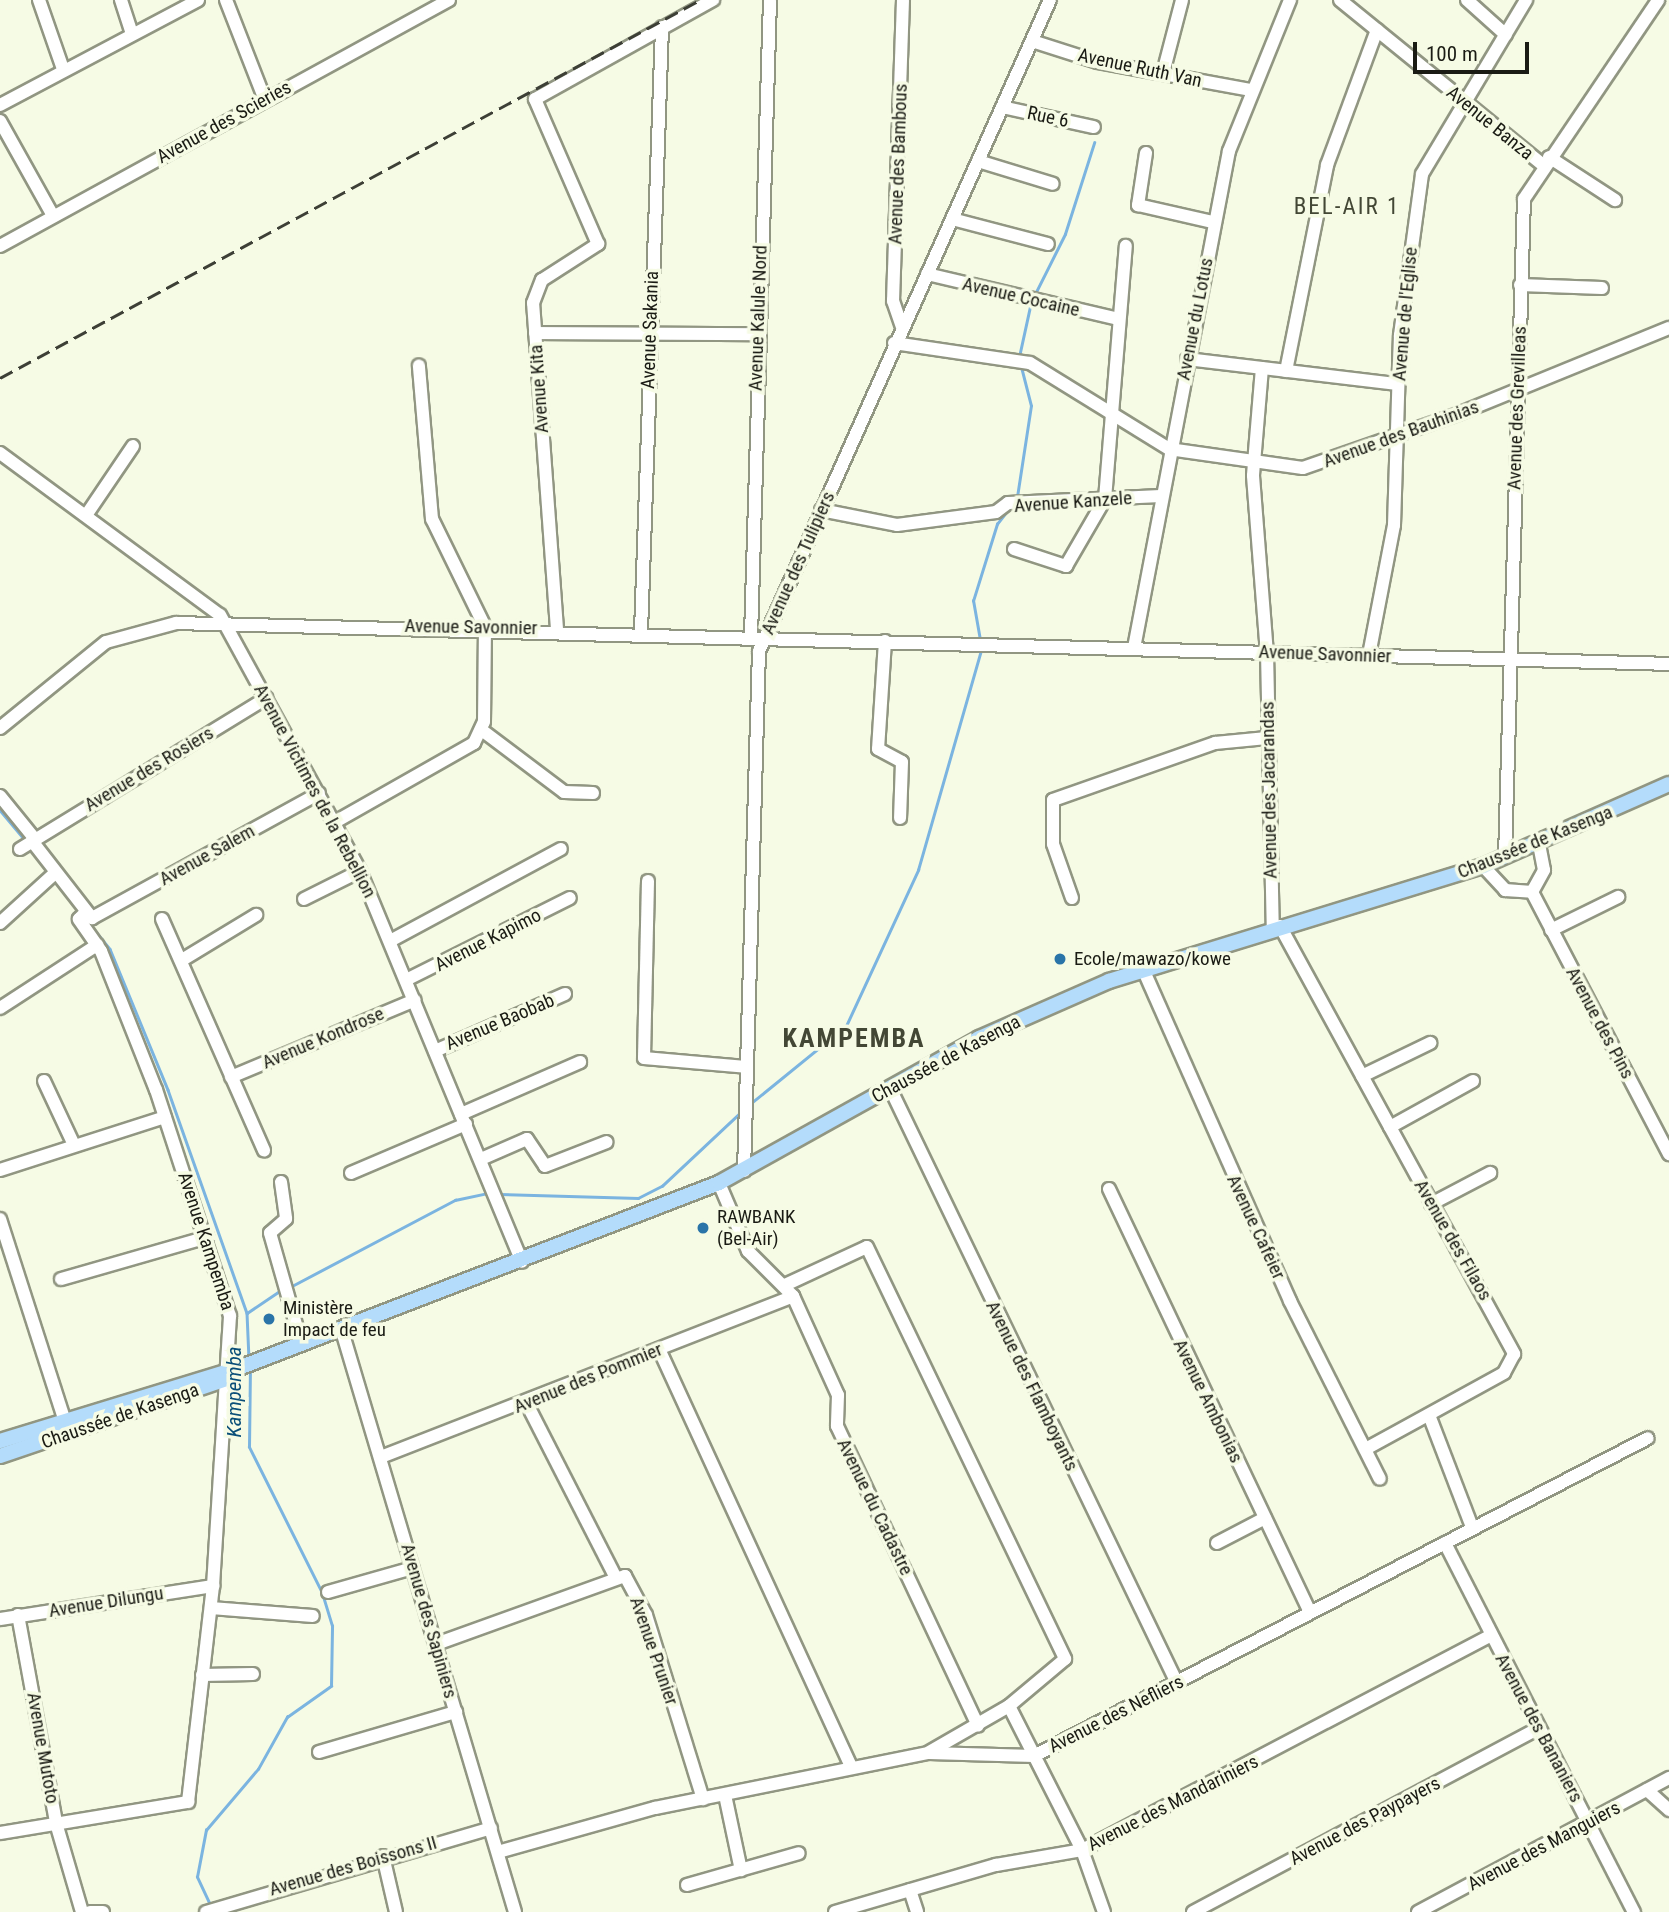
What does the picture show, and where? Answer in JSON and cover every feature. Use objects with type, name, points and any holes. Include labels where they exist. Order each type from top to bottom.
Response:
[{"type":"main road","name":"Chaussée de Kasenga","points":[[10,1444],[237,1369],[342,1331],[719,1183],[979,1038],[1143,969],[1483,866],[1539,844],[1669,784]]},
{"type":"main road","name":"Chaussée de Kasenga","points":[[0,1455],[10,1444],[65,1421],[237,1369]]},
{"type":"street","points":[[39,0],[63,69]]},
{"type":"street","points":[[121,0],[132,33]]},
{"type":"street","points":[[165,0],[170,14]]},
{"type":"street","points":[[0,105],[63,69],[198,0]]},
{"type":"street","points":[[226,0],[265,100]]},
{"type":"street","name":"Avenue des Scieries","points":[[0,246],[449,0]]},
{"type":"street","points":[[662,27],[713,0]]},
{"type":"street","name":"Avenue Kalule Nord","points":[[751,636],[770,0]]},
{"type":"street","name":"Avenue des Bambous","points":[[902,327],[893,301],[903,0]]},
{"type":"street","name":"Avenue des Tulipiers","points":[[744,1171],[758,657],[894,343],[1050,0]]},
{"type":"street","points":[[1163,73],[1182,0]]},
{"type":"street","name":"Avenue du Lotus","points":[[1134,648],[1213,222],[1251,90],[1290,0]]},
{"type":"street","name":"Avenue Banza","points":[[1340,0],[1464,101],[1546,161],[1615,200]]},
{"type":"street","points":[[1467,0],[1506,35]]},
{"type":"street","name":"Avenue de l'Eglise","points":[[1369,655],[1393,533],[1398,384],[1422,174],[1526,0]]},
{"type":"street","name":"Avenue des Grevilleas","points":[[1506,857],[1524,199],[1546,161],[1658,0]]},
{"type":"street","name":"Avenue Kita","points":[[556,629],[533,303],[542,280],[598,244],[577,186],[535,99],[662,27]]},
{"type":"street","name":"Avenue Sakania","points":[[641,632],[662,27]]},
{"type":"street","points":[[1286,371],[1327,164],[1377,30]]},
{"type":"street","name":"Avenue Ruth Van","points":[[1032,41],[1098,62],[1251,90]]},
{"type":"street","name":"Rue 6","points":[[1002,107],[1094,127]]},
{"type":"street","points":[[0,121],[53,216]]},
{"type":"street","points":[[1146,153],[1138,205],[1213,222]]},
{"type":"street","points":[[978,161],[1053,184]]},
{"type":"street","points":[[952,219],[1048,244]]},
{"type":"street","points":[[1014,549],[1066,566],[1105,499],[1115,318],[1126,246]]},
{"type":"street","name":"Avenue Cocaine","points":[[927,274],[1031,302],[1115,318]]},
{"type":"street","points":[[1520,285],[1602,288]]},
{"type":"street","name":"Avenue des Bauhinias","points":[[894,343],[1017,360],[1110,408],[1169,449],[1309,468],[1397,438],[1669,328]]},
{"type":"street","points":[[535,333],[758,334]]},
{"type":"street","points":[[1187,359],[1398,384]]},
{"type":"street","points":[[335,822],[468,747],[483,731],[485,627],[432,519],[419,366]]},
{"type":"street","name":"Avenue des Jacarandas","points":[[1262,368],[1253,461],[1266,652],[1267,738],[1276,928]]},
{"type":"street","points":[[87,514],[133,446]]},
{"type":"street","name":"Avenue Victimes de la Rebellion","points":[[0,453],[211,603],[224,622],[360,871],[522,1262]]},
{"type":"street","name":"Avenue Kanzele","points":[[821,510],[897,526],[996,512],[1010,503],[1161,496]]},
{"type":"street","name":"Avenue Savonnier","points":[[0,728],[106,642],[149,626],[224,622],[556,629],[1669,664]]},
{"type":"street","points":[[885,641],[878,750],[902,762],[901,818]]},
{"type":"street","name":"Avenue des Rosiers","points":[[28,844],[266,698]]},
{"type":"street","points":[[483,731],[564,792],[593,793]]},
{"type":"street","points":[[1072,898],[1053,844],[1053,800],[1215,743],[1267,738]]},
{"type":"street","name":"Avenue Salem","points":[[86,915],[319,793]]},
{"type":"street","name":"Avenue Kampemba","points":[[0,796],[28,844],[86,915],[165,1117],[207,1237],[230,1317],[237,1369],[188,1802],[56,1824]]},
{"type":"street","points":[[1483,866],[1505,890],[1531,892],[1544,870],[1539,844]]},
{"type":"street","points":[[390,941],[562,849]]},
{"type":"street","points":[[304,899],[360,871]]},
{"type":"street","points":[[0,923],[52,876]]},
{"type":"street","points":[[648,881],[644,1058],[746,1068]]},
{"type":"street","name":"Avenue des Pins","points":[[1531,892],[1664,1131],[1669,1154]]},
{"type":"street","points":[[1551,930],[1618,897]]},
{"type":"street","name":"Avenue Kapimo","points":[[406,980],[570,898]]},
{"type":"street","points":[[182,960],[256,915]]},
{"type":"street","points":[[162,919],[264,1150]]},
{"type":"street","name":"Avenue des Filaos","points":[[1276,928],[1363,1076],[1514,1354],[1504,1373],[1429,1415]]},
{"type":"street","points":[[0,1008],[97,944]]},
{"type":"street","name":"Avenue Cafeier","points":[[1143,969],[1278,1276],[1380,1479]]},
{"type":"street","name":"Avenue Baobab","points":[[435,1051],[565,994]]},
{"type":"street","name":"Avenue Kondrose","points":[[231,1077],[415,1000]]},
{"type":"street","points":[[1363,1076],[1430,1043]]},
{"type":"street","points":[[351,1173],[580,1062]]},
{"type":"street","points":[[44,1081],[74,1145]]},
{"type":"street","points":[[1390,1127],[1473,1081]]},
{"type":"street","name":"Avenue des Flamboyants","points":[[890,1088],[1177,1683]]},
{"type":"street","points":[[0,1170],[165,1117]]},
{"type":"street","points":[[481,1159],[527,1139],[545,1166],[607,1142]]},
{"type":"street","points":[[1431,1204],[1490,1173]]},
{"type":"street","points":[[281,1182],[286,1219],[270,1233],[302,1345]]},
{"type":"street","name":"Avenue du Cadastre","points":[[719,1183],[748,1251],[789,1291],[838,1395],[835,1420],[844,1444],[978,1725]]},
{"type":"street","name":"Avenue Ambonias","points":[[1109,1189],[1310,1613]]},
{"type":"street","points":[[0,1219],[65,1421]]},
{"type":"street","points":[[61,1279],[207,1237]]},
{"type":"street","name":"Avenue des Pommier","points":[[381,1457],[527,1404],[659,1349],[789,1291],[867,1247],[1065,1659],[1009,1706]]},
{"type":"street","name":"Avenue des Sapiniers","points":[[342,1331],[515,1912]]},
{"type":"street","points":[[659,1349],[852,1768]]},
{"type":"street","points":[[527,1404],[615,1578]]},
{"type":"street","points":[[1366,1449],[1429,1415],[1472,1527]]},
{"type":"street","name":"Avenue des Nefliers","points":[[498,1852],[703,1799],[929,1752],[1034,1756],[1648,1438]]},
{"type":"street","points":[[1217,1543],[1265,1518]]},
{"type":"street","name":"Avenue des Bananiers","points":[[1445,1543],[1537,1729],[1634,1912]]},
{"type":"street","points":[[328,1592],[414,1568]]},
{"type":"street","name":"Avenue Prunier","points":[[436,1644],[615,1578],[628,1578],[646,1615],[703,1799]]},
{"type":"street","name":"Avenue Dilungu","points":[[0,1619],[213,1586]]},
{"type":"street","points":[[211,1608],[313,1616]]},
{"type":"street","name":"Avenue Mutoto","points":[[18,1615],[56,1824],[82,1912]]},
{"type":"street","name":"Avenue des Mandariniers","points":[[835,1912],[996,1865],[1082,1850],[1490,1636]]},
{"type":"street","points":[[202,1675],[253,1674]]},
{"type":"street","points":[[929,1752],[1009,1706],[1082,1850],[1104,1912]]},
{"type":"street","points":[[318,1752],[456,1712]]},
{"type":"street","name":"Avenue des Paypayers","points":[[1193,1912],[1537,1729]]},
{"type":"street","name":"Avenue des Manguiers","points":[[1418,1912],[1669,1778]]},
{"type":"street","points":[[1647,1790],[1669,1810]]},
{"type":"street","points":[[725,1796],[741,1870]]},
{"type":"street","points":[[0,1833],[56,1824]]},
{"type":"street","name":"Avenue des Boissons II","points":[[211,1909],[383,1856],[491,1828]]},
{"type":"street","points":[[687,1885],[799,1853]]},
{"type":"street","points":[[383,1856],[396,1912]]},
{"type":"street","points":[[910,1890],[917,1912]]},
{"type":"street","points":[[90,1912],[103,1912]]},
{"type":"waterway","points":[[1034,296],[1065,234],[1094,143]]},
{"type":"waterway","points":[[1019,357],[1031,302]]},
{"type":"waterway","points":[[1017,497],[1031,406],[1021,367]]},
{"type":"waterway","points":[[980,640],[973,601],[997,524],[1007,511]]},
{"type":"waterway","points":[[750,1104],[846,1026],[918,870],[981,650]]},
{"type":"waterway","name":"Kampemba","points":[[0,810],[25,840]]},
{"type":"waterway","name":"Kampemba","points":[[89,923],[110,949],[168,1090],[247,1313],[249,1359]]},
{"type":"waterway","points":[[499,1194],[638,1198],[662,1186],[742,1111]]},
{"type":"waterway","points":[[290,1287],[455,1200],[489,1193]]},
{"type":"waterway","points":[[247,1313],[281,1290]]},
{"type":"waterway","name":"Kampemba","points":[[211,1907],[197,1877],[206,1830],[258,1769],[287,1717],[331,1686],[332,1626],[322,1593],[249,1447],[250,1369]]},
{"type":"railway","points":[[0,378],[700,0]]},
{"type":"place","name":"Ecole/mawazo/kowe","points":[[1060,959]]},
{"type":"place","name":"RAWBANK (Bel-Air)","points":[[703,1228]]},
{"type":"place","name":"Ministère Impact de feu","points":[[269,1319]]},
{"type":"district","name":"BEL-AIR 1","points":[[1347,207]]},
{"type":"district","name":"KAMPEMBA","points":[[854,1039]]}]
